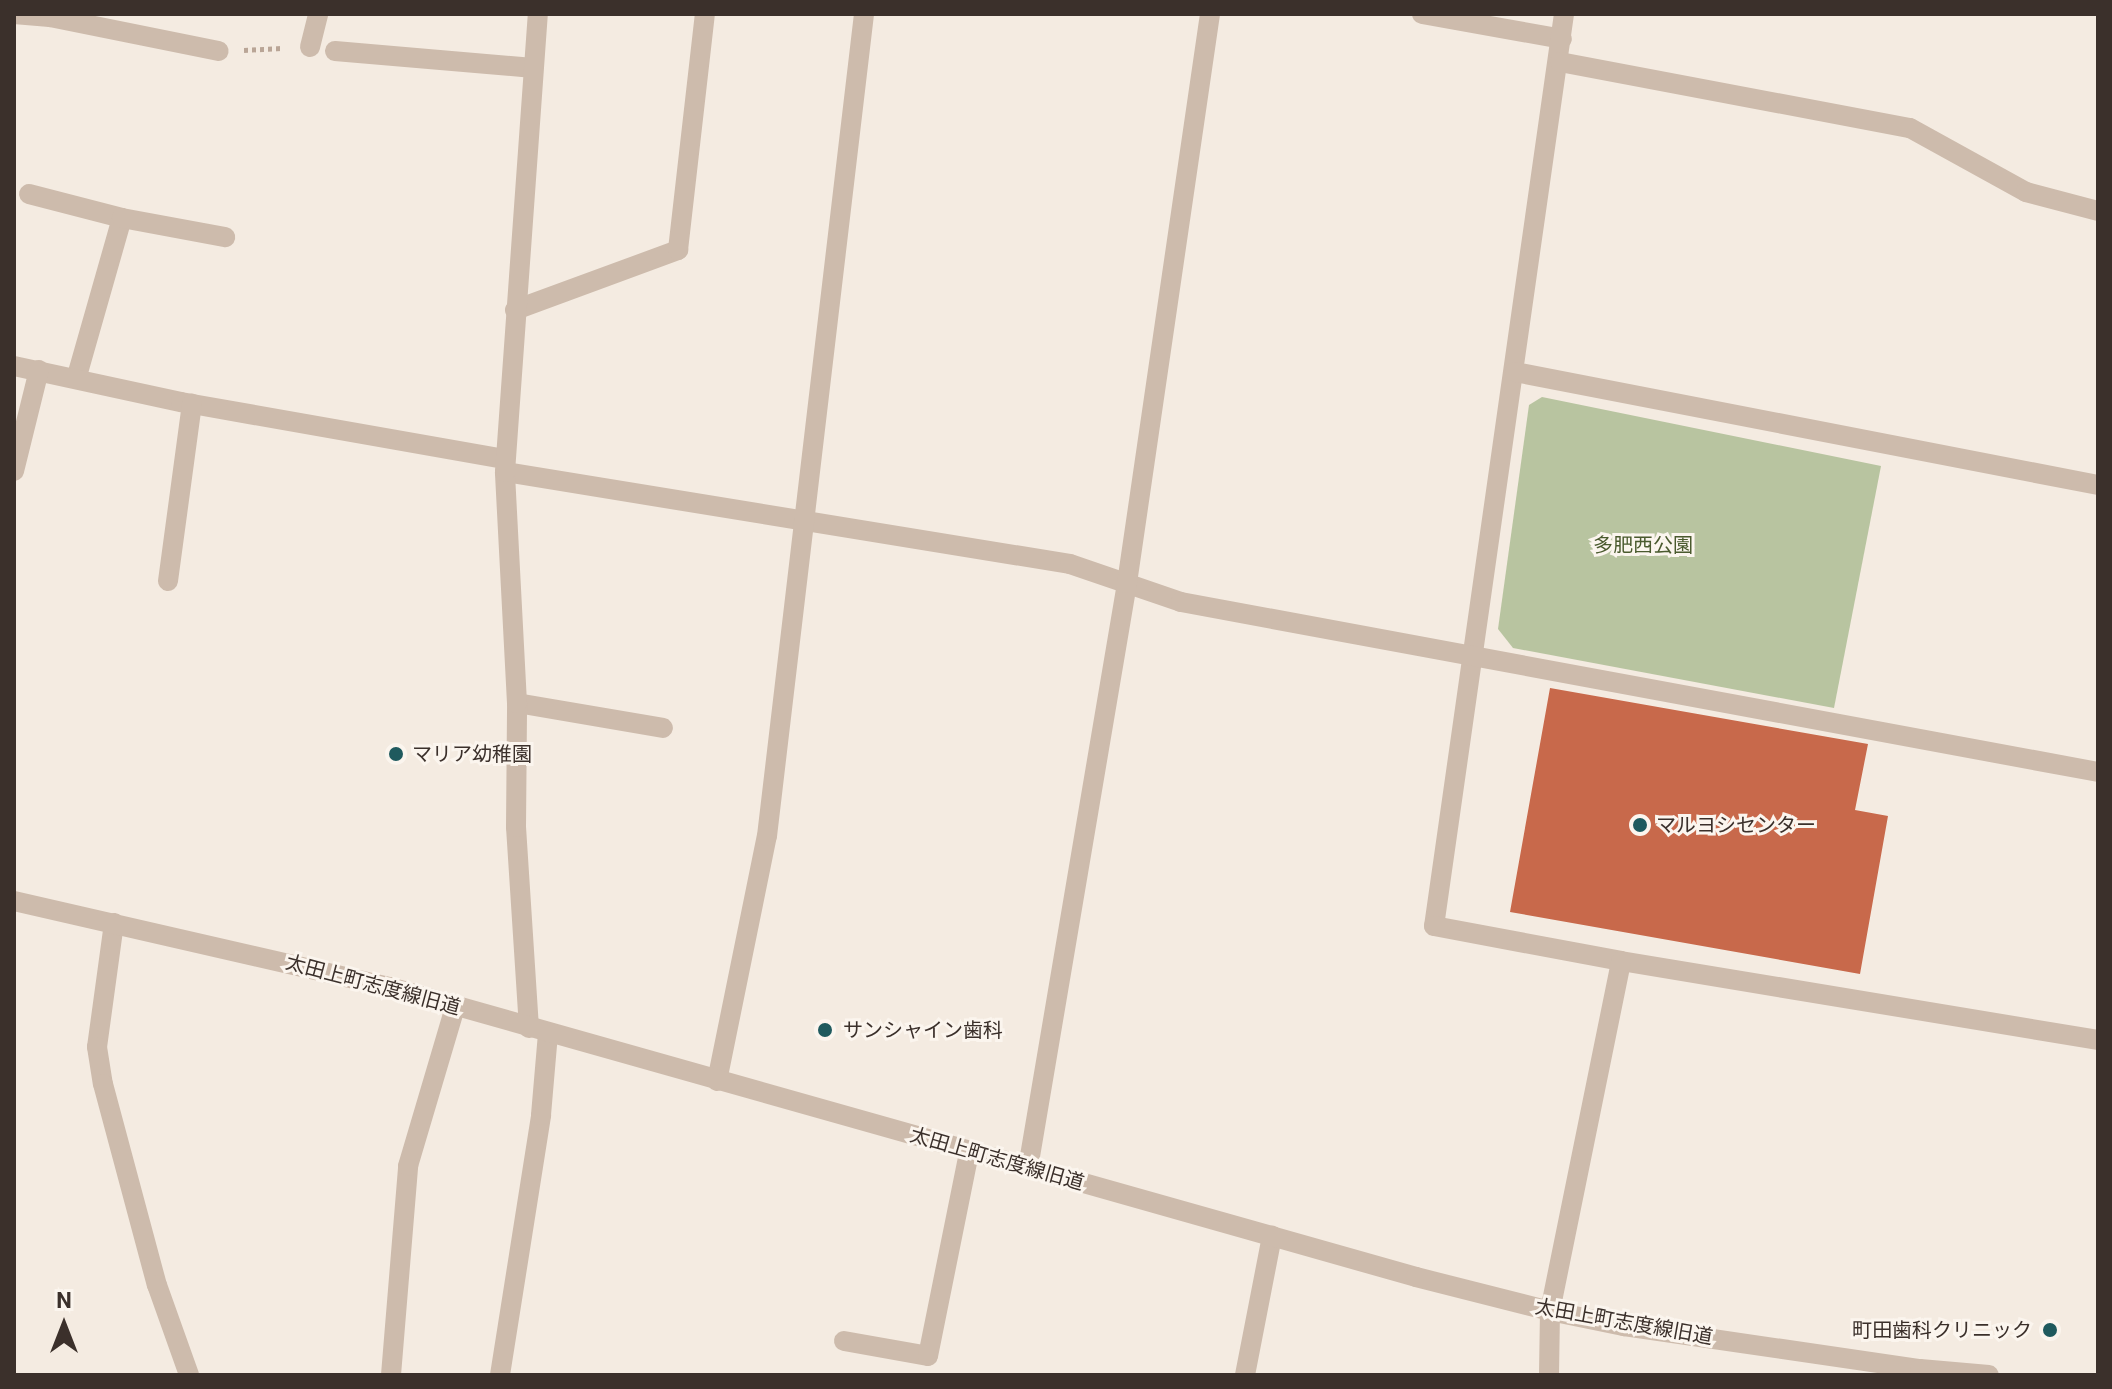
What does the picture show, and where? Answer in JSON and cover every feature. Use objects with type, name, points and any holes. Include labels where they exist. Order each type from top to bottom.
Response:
[{"type":"street","points":[[14,14],[50,17],[219,51]]},
{"type":"street","points":[[310,47],[318,14]]},
{"type":"street","points":[[500,1375],[541,1115],[538,1031],[516,827],[517,703],[505,466],[538,14]]},
{"type":"street","points":[[515,310],[678,250],[705,14]]},
{"type":"street","points":[[717,1081],[767,836],[864,14]]},
{"type":"street","points":[[1028,1168],[1127,583],[1210,14]]},
{"type":"street","points":[[1422,14],[1562,39]]},
{"type":"street","points":[[1564,14],[1560,62],[1434,926],[1621,961],[2098,1040]]},
{"type":"street","points":[[335,51],[533,68]]},
{"type":"street","points":[[1560,62],[1910,128],[2026,192],[2098,211]]},
{"type":"street","points":[[29,194],[122,218],[225,237]]},
{"type":"street","points":[[76,379],[122,218]]},
{"type":"street","points":[[14,366],[505,466],[806,522],[1070,564],[1181,602],[2098,772]]},
{"type":"street","points":[[14,471],[39,370]]},
{"type":"street","points":[[1515,372],[2098,485]]},
{"type":"street","points":[[168,581],[192,404]]},
{"type":"street","points":[[517,703],[663,728]]},
{"type":"street","name":"太田上町志度線旧道","points":[[14,901],[329,971],[969,1152],[1550,1311],[1624,1326],[1905,1367],[1989,1375]]},
{"type":"street","points":[[114,923],[97,1047],[103,1084],[157,1285],[189,1375]]},
{"type":"street","points":[[1549,1375],[1550,1311],[1621,961]]},
{"type":"street","points":[[391,1375],[408,1166],[455,1007]]},
{"type":"street","points":[[844,1341],[926,1366],[969,1152]]},
{"type":"street","points":[[1245,1375],[1272,1236]]},
{"type":"path","points":[[219,51],[310,47]]},
{"type":"green space","name":"多肥西公園","points":[[1542,397],[1881,466],[1834,708],[1513,648],[1498,629],[1529,405]]},
{"type":"building","points":[[1550,688],[1868,744],[1855,810],[1888,816],[1860,974],[1510,912]]},
{"type":"place","name":"マリア幼稚園","points":[[396,754]]},
{"type":"place","name":"マルヨシセンター","points":[[1640,825]]},
{"type":"place","name":"サンシャイン歯科","points":[[825,1030]]},
{"type":"place","name":"町田歯科クリニック","points":[[2050,1330]]}]
